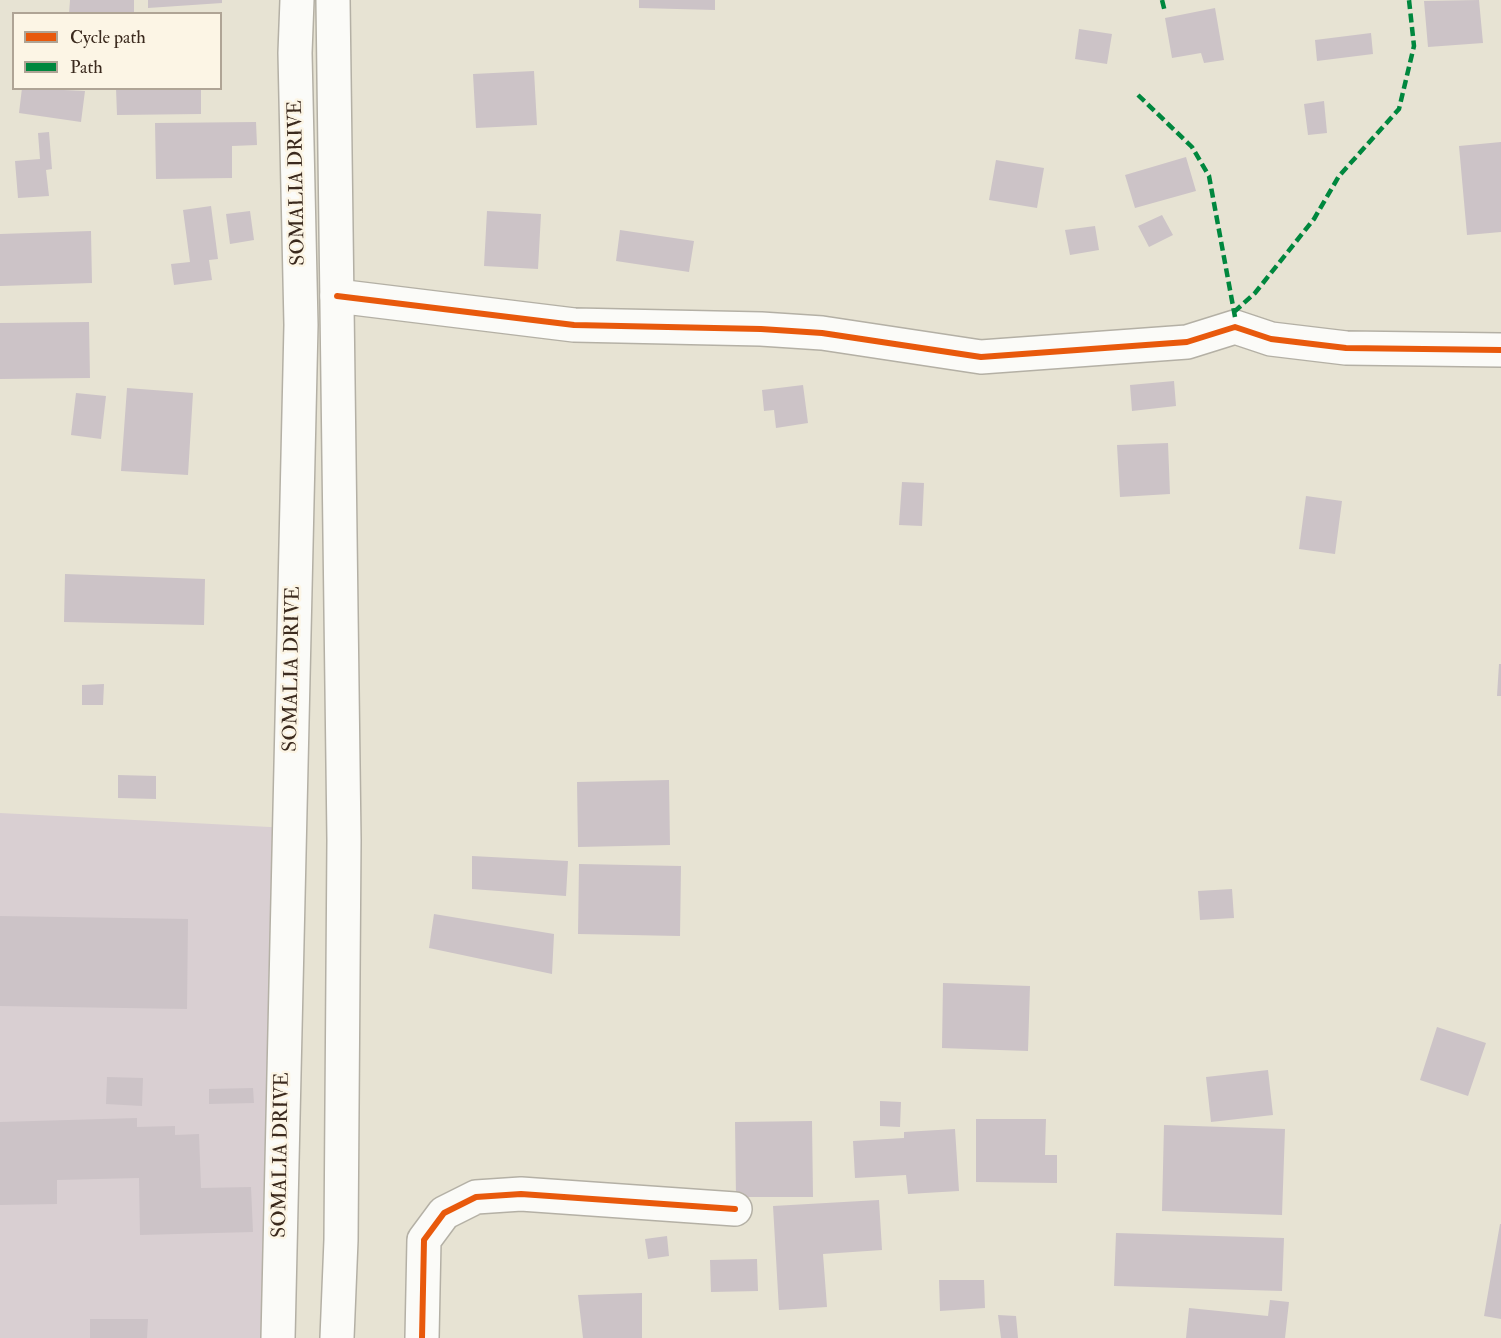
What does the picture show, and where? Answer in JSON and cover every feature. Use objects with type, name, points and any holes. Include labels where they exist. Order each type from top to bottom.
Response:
[{"type":"main road","name":"SOMALIA DRIVE","points":[[278,1338],[301,324],[295,53],[297,0]]},
{"type":"main road","name":"SOMALIA DRIVE","points":[[333,0],[344,840],[341,1240],[337,1338]]},
{"type":"main road","points":[[337,296],[574,325],[762,329],[822,333],[981,357],[1187,342],[1235,327],[1271,339],[1346,348],[1501,350]]},
{"type":"main road","points":[[422,1338],[424,1240],[444,1213],[476,1197],[521,1194],[735,1209]]},
{"type":"shaded area","points":[[0,813],[289,828],[278,1338],[0,1338]]},
{"type":"building","points":[[70,0],[134,0],[134,12],[69,12]]},
{"type":"building","points":[[148,0],[222,0],[222,3],[148,8]]},
{"type":"building","points":[[639,0],[715,0],[715,10],[639,8]]},
{"type":"building","points":[[1479,0],[1483,43],[1428,47],[1424,1]]},
{"type":"building","points":[[1215,8],[1224,60],[1204,63],[1201,53],[1172,58],[1165,18]]},
{"type":"building","points":[[1079,29],[1112,34],[1107,64],[1075,59]]},
{"type":"building","points":[[1371,33],[1373,54],[1317,61],[1315,40]]},
{"type":"building","points":[[534,71],[537,125],[476,128],[473,74]]},
{"type":"building","points":[[22,90],[85,91],[81,122],[19,113]]},
{"type":"building","points":[[116,90],[201,90],[201,114],[117,115]]},
{"type":"building","points":[[1324,101],[1327,133],[1308,135],[1304,104]]},
{"type":"building","points":[[256,122],[257,145],[232,146],[232,178],[156,179],[155,123]]},
{"type":"building","points":[[49,132],[52,169],[46,170],[49,196],[18,198],[15,161],[40,159],[38,133]]},
{"type":"building","points":[[1501,142],[1501,232],[1467,235],[1459,146]]},
{"type":"building","points":[[1186,157],[1196,191],[1135,208],[1125,175]]},
{"type":"building","points":[[996,160],[1044,168],[1037,208],[989,200]]},
{"type":"building","points":[[211,206],[218,259],[209,260],[212,280],[174,285],[171,264],[190,262],[183,210]]},
{"type":"building","points":[[250,211],[254,240],[230,244],[226,214]]},
{"type":"building","points":[[487,211],[541,214],[538,269],[484,266]]},
{"type":"building","points":[[1162,215],[1173,235],[1149,247],[1138,226]]},
{"type":"building","points":[[1095,226],[1099,250],[1070,255],[1065,230]]},
{"type":"building","points":[[620,230],[694,241],[689,272],[616,261]]},
{"type":"building","points":[[91,231],[92,283],[0,286],[0,234]]},
{"type":"building","points":[[89,322],[90,378],[0,379],[0,323]]},
{"type":"building","points":[[1174,381],[1176,406],[1132,411],[1130,385]]},
{"type":"building","points":[[803,385],[808,423],[776,428],[774,410],[764,411],[762,390]]},
{"type":"building","points":[[127,388],[193,393],[188,475],[121,471]]},
{"type":"building","points":[[76,393],[106,396],[101,439],[71,435]]},
{"type":"building","points":[[1168,443],[1170,494],[1120,497],[1117,445]]},
{"type":"building","points":[[902,482],[924,483],[922,526],[899,525]]},
{"type":"building","points":[[1306,496],[1342,501],[1335,554],[1299,549]]},
{"type":"building","points":[[65,574],[205,579],[204,625],[64,622]]},
{"type":"building","points":[[1499,664],[1501,664],[1501,696],[1497,696]]},
{"type":"building","points":[[104,684],[103,705],[82,705],[82,685]]},
{"type":"building","points":[[118,775],[156,776],[156,799],[118,798]]},
{"type":"building","points":[[669,780],[670,845],[578,847],[577,782]]},
{"type":"building","points":[[472,856],[568,861],[566,896],[472,889]]},
{"type":"building","points":[[579,864],[681,866],[680,936],[578,934]]},
{"type":"building","points":[[1232,889],[1234,918],[1200,920],[1198,891]]},
{"type":"building","points":[[434,914],[554,934],[552,974],[429,948]]},
{"type":"building","points":[[0,916],[188,919],[187,1009],[0,1006]]},
{"type":"building","points":[[943,983],[1030,986],[1028,1051],[942,1048]]},
{"type":"building","points":[[1437,1027],[1486,1043],[1468,1096],[1420,1080]]},
{"type":"building","points":[[1268,1070],[1273,1115],[1211,1122],[1206,1077]]},
{"type":"building","points":[[107,1077],[143,1078],[142,1106],[106,1104]]},
{"type":"building","points":[[253,1088],[254,1103],[209,1104],[209,1089]]},
{"type":"building","points":[[880,1101],[901,1102],[900,1127],[880,1126]]},
{"type":"building","points":[[137,1118],[137,1127],[175,1126],[175,1135],[199,1134],[201,1188],[251,1187],[253,1232],[140,1235],[139,1178],[57,1180],[57,1204],[0,1205],[0,1122]]},
{"type":"building","points":[[976,1119],[1046,1119],[1045,1155],[1057,1155],[1057,1183],[976,1182]]},
{"type":"building","points":[[812,1121],[813,1197],[736,1197],[735,1122]]},
{"type":"building","points":[[1164,1125],[1285,1129],[1282,1215],[1162,1211]]},
{"type":"building","points":[[955,1129],[959,1191],[908,1194],[906,1175],[855,1178],[853,1141],[904,1138],[904,1132]]},
{"type":"building","points":[[879,1200],[882,1250],[823,1254],[827,1307],[779,1310],[773,1206]]},
{"type":"building","points":[[1501,1224],[1501,1319],[1484,1316]]},
{"type":"building","points":[[1116,1233],[1284,1238],[1282,1291],[1114,1286]]},
{"type":"building","points":[[667,1236],[669,1256],[648,1259],[645,1239]]},
{"type":"building","points":[[757,1259],[758,1291],[711,1292],[710,1260]]},
{"type":"building","points":[[939,1280],[984,1280],[985,1308],[940,1311]]},
{"type":"building","points":[[642,1293],[642,1338],[583,1338],[578,1295]]},
{"type":"building","points":[[1270,1300],[1289,1302],[1285,1338],[1186,1338],[1189,1308],[1268,1316]]},
{"type":"building","points":[[998,1315],[1016,1316],[1018,1338],[1001,1338]]},
{"type":"building","points":[[90,1319],[148,1319],[147,1338],[90,1338]]},
{"type":"marked path","points":[[1162,0],[1165,12]]},
{"type":"marked path","points":[[1234,312],[1255,293],[1314,219],[1339,176],[1399,109],[1414,46],[1409,0]]},
{"type":"marked path","points":[[1138,95],[1192,147],[1209,176],[1235,317]]},
{"type":"cycle path","points":[[337,296],[574,325],[761,329],[822,333],[981,357],[1187,342],[1235,327],[1271,339],[1346,348],[1501,350]]},
{"type":"cycle path","points":[[422,1338],[424,1240],[444,1213],[476,1197],[521,1194],[735,1209]]}]
